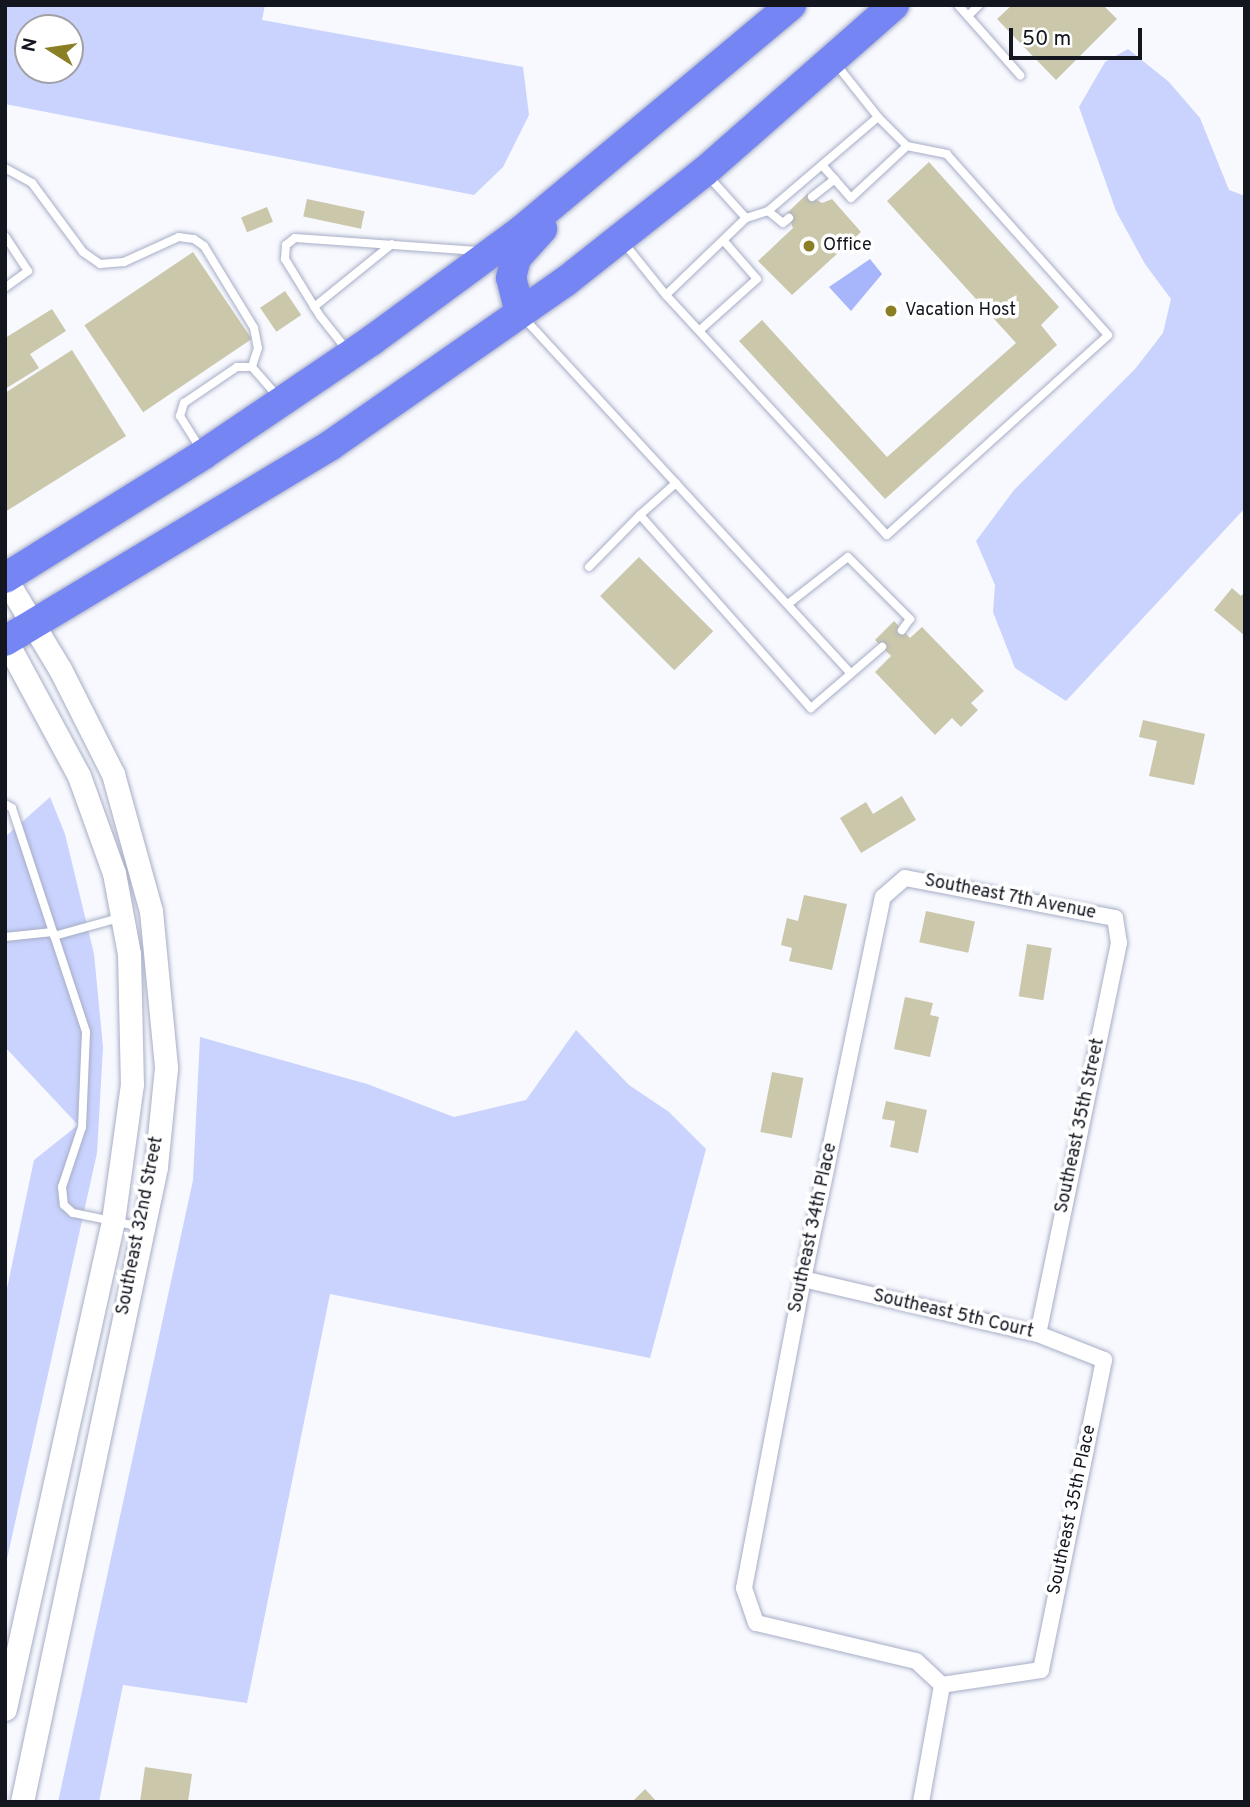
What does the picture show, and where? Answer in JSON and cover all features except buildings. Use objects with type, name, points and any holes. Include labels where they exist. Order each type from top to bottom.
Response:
[{"type":"highway","points":[[5,578],[282,402],[491,253],[618,153],[791,5]]},
{"type":"highway","points":[[6,640],[331,445],[520,313],[704,172],[894,5]]},
{"type":"highway","points":[[520,313],[511,278],[516,258],[536,234],[585,195],[618,153]]},
{"type":"main road","name":"Southeast 32nd Street","points":[[5,578],[35,624],[113,774],[151,911],[166,1068],[156,1167],[22,1802]]},
{"type":"main road","name":"Southeast 32nd Street","points":[[5,1709],[113,1221],[132,1084],[129,954],[114,873],[79,776],[6,640]]},
{"type":"street","name":"Southeast 7th Avenue","points":[[905,878],[1115,918]]},
{"type":"street","name":"Southeast 34th Place","points":[[905,878],[883,897],[803,1279],[744,1588],[755,1623],[916,1661],[942,1685]]},
{"type":"street","name":"Southeast 35th Street","points":[[1038,1334],[1119,943],[1115,918]]},
{"type":"street","name":"Southeast 5th Court","points":[[803,1279],[1038,1334],[1100,1359]]},
{"type":"street","name":"Southeast 35th Place","points":[[942,1685],[1041,1670],[1104,1360],[1100,1359]]},
{"type":"street","points":[[921,1802],[942,1685]]},
{"type":"lane","points":[[958,5],[1020,75]]},
{"type":"lane","points":[[968,16],[979,5]]},
{"type":"lane","points":[[620,238],[666,295],[887,535],[1108,335],[947,154],[907,146],[878,117],[833,60]]},
{"type":"lane","points":[[666,295],[746,218],[768,211],[878,117]]},
{"type":"lane","points":[[822,165],[851,198],[907,146]]},
{"type":"lane","points":[[5,168],[32,183],[83,252],[100,264],[124,262],[179,237],[194,239],[254,328],[258,348],[252,367]]},
{"type":"lane","points":[[704,172],[746,218]]},
{"type":"lane","points":[[812,197],[835,179]]},
{"type":"lane","points":[[768,211],[783,223],[789,218]]},
{"type":"lane","points":[[5,236],[28,271],[5,288]]},
{"type":"lane","points":[[351,355],[314,307],[285,259],[286,245],[295,237],[491,253]]},
{"type":"lane","points":[[700,330],[757,279],[724,241]]},
{"type":"lane","points":[[314,307],[392,244]]},
{"type":"lane","points":[[520,313],[850,673]]},
{"type":"lane","points":[[204,454],[180,416],[184,403],[237,367],[252,367],[282,402]]},
{"type":"lane","points":[[589,567],[676,483]]},
{"type":"lane","points":[[640,515],[811,708],[882,647]]},
{"type":"lane","points":[[788,604],[848,556],[910,619],[902,629]]},
{"type":"lane","points":[[5,804],[12,808],[86,1032],[82,1127],[62,1187],[64,1205],[73,1213],[144,1228]]},
{"type":"lane","points":[[5,937],[53,934],[122,917]]},
{"type":"shaded area","points":[[5,5],[265,5],[262,20],[523,67],[529,115],[503,167],[474,195],[5,104]]},
{"type":"shaded area","points":[[1128,49],[1169,82],[1200,118],[1229,190],[1245,196],[1245,508],[1066,701],[1015,668],[993,612],[995,585],[976,541],[1014,490],[1135,369],[1163,333],[1171,299],[1145,264],[1116,211],[1079,107],[1105,62]]},
{"type":"shaded area","points":[[50,797],[65,834],[94,954],[103,1047],[97,1153],[5,1568],[5,1298],[34,1160],[78,1125],[5,1047],[5,837]]},
{"type":"shaded area","points":[[576,1030],[629,1085],[669,1112],[706,1149],[650,1358],[330,1294],[247,1703],[123,1685],[99,1802],[58,1802],[193,1180],[200,1037],[367,1084],[454,1117],[526,1100]]},
{"type":"water","points":[[870,259],[882,274],[851,311],[829,287]]},
{"type":"place","name":"Office","points":[[809,246]]},
{"type":"place","name":"Vacation Host","points":[[891,311]]}]
